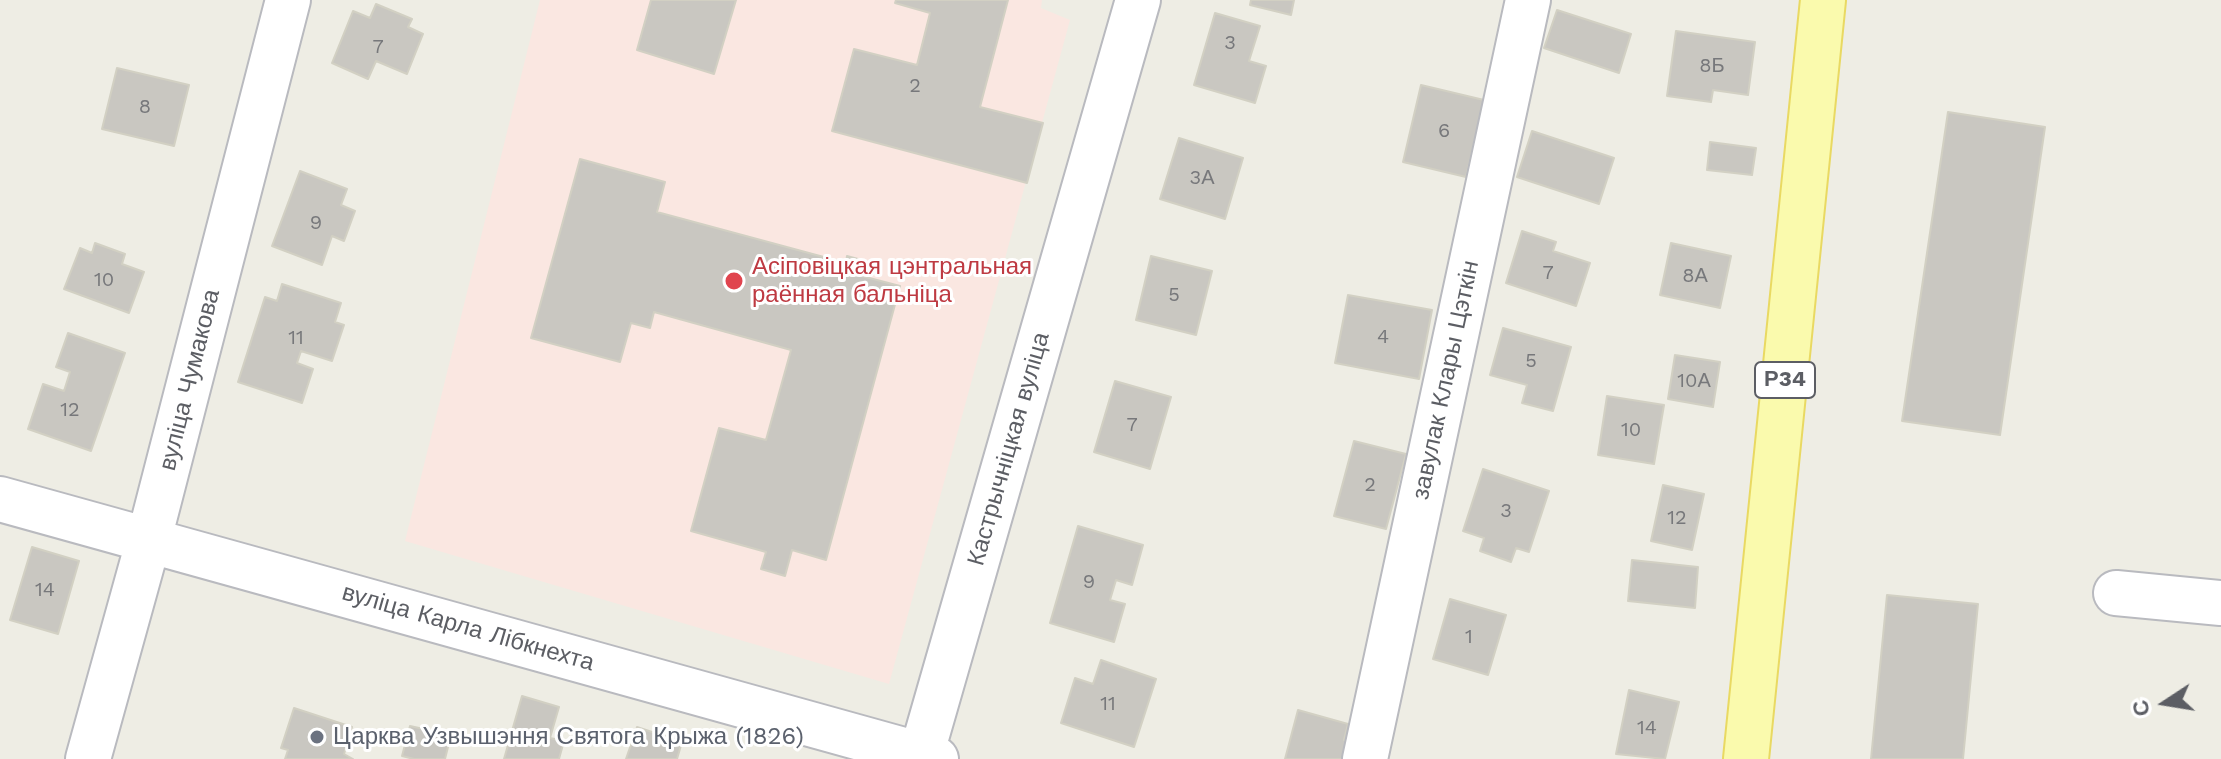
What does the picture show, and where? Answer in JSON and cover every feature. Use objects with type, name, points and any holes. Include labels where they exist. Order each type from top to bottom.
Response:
[{"type":"main road","name":"Р34","points":[[1746,759],[1823,0]]},
{"type":"street","name":"вуліца Чумакова","points":[[88,759],[149,539],[288,0]]},
{"type":"street","name":"Кастрычніцкая вуліца","points":[[925,758],[1138,0]]},
{"type":"street","name":"завулак Клары Цэткін","points":[[1365,759],[1528,0]]},
{"type":"street","name":"вуліца Карла Лібкнехта","points":[[0,499],[925,758]]},
{"type":"street","points":[[2116,593],[2221,603]]},
{"type":"shaded area","name":"Асіповіцкая цэнтральная раённая бальніца","points":[[540,0],[1042,0],[1041,8],[1070,20],[889,684],[405,541]]},
{"type":"building","points":[[651,0],[736,0],[714,74],[637,50]]},
{"type":"building","name":"Асіповіцкая цэнтральная раённая бальніца","points":[[896,0],[1008,0],[980,107],[1043,123],[1027,183],[832,131],[854,49],[917,65],[930,13],[895,3]]},
{"type":"building","points":[[1251,0],[1294,0],[1291,15],[1250,5]]},
{"type":"building","points":[[376,4],[412,19],[408,27],[423,34],[407,74],[376,61],[368,79],[332,63],[353,11],[370,18]]},
{"type":"building","points":[[1557,10],[1631,34],[1619,73],[1544,48]]},
{"type":"building","points":[[1215,13],[1260,26],[1249,61],[1266,66],[1255,103],[1194,85]]},
{"type":"building","points":[[1676,31],[1755,42],[1748,95],[1713,90],[1711,102],[1667,96]]},
{"type":"building","points":[[117,68],[189,85],[174,146],[102,129]]},
{"type":"building","points":[[1421,85],[1484,100],[1466,177],[1403,162]]},
{"type":"building","points":[[1948,112],[2045,127],[2000,435],[1902,421]]},
{"type":"building","points":[[1532,131],[1614,158],[1599,204],[1517,177]]},
{"type":"building","points":[[1179,138],[1243,158],[1225,219],[1160,199]]},
{"type":"building","points":[[1710,142],[1756,148],[1752,175],[1707,170]]},
{"type":"building","points":[[580,159],[665,182],[657,212],[846,263],[847,256],[858,259],[854,274],[900,286],[826,560],[792,550],[785,576],[761,569],[766,552],[691,531],[719,428],[766,440],[791,350],[654,312],[650,328],[631,323],[620,362],[531,338]]},
{"type":"building","points":[[300,171],[347,189],[341,205],[355,211],[344,241],[332,236],[322,265],[272,246]]},
{"type":"building","points":[[1522,231],[1556,242],[1553,251],[1590,263],[1576,306],[1506,283]]},
{"type":"building","points":[[95,243],[125,254],[122,264],[144,272],[129,313],[64,289],[80,248],[92,253]]},
{"type":"building","points":[[1671,243],[1731,256],[1720,308],[1660,295]]},
{"type":"building","points":[[1151,256],[1212,271],[1196,335],[1136,320]]},
{"type":"building","points":[[282,284],[341,303],[335,322],[344,325],[332,361],[301,351],[297,363],[313,369],[302,403],[238,382],[265,297],[277,301]]},
{"type":"building","points":[[1348,295],[1432,310],[1419,379],[1335,363]]},
{"type":"building","points":[[1503,328],[1571,347],[1553,411],[1522,403],[1527,385],[1490,375]]},
{"type":"building","points":[[68,333],[125,353],[91,451],[28,429],[43,384],[64,391],[70,372],[56,367]]},
{"type":"building","points":[[1675,355],[1720,362],[1713,407],[1668,399]]},
{"type":"building","points":[[1115,381],[1171,397],[1150,469],[1094,452]]},
{"type":"building","points":[[1607,396],[1664,405],[1654,464],[1598,455]]},
{"type":"building","points":[[1354,441],[1406,454],[1386,529],[1334,516]]},
{"type":"building","points":[[1483,469],[1549,491],[1529,552],[1516,548],[1511,562],[1480,551],[1484,538],[1463,531]]},
{"type":"building","points":[[1663,485],[1704,494],[1692,550],[1651,541]]},
{"type":"building","points":[[1078,526],[1143,545],[1132,585],[1116,580],[1110,600],[1125,604],[1114,642],[1050,623]]},
{"type":"building","points":[[32,547],[79,561],[58,634],[10,620]]},
{"type":"building","points":[[1632,560],[1698,567],[1695,608],[1628,601]]},
{"type":"building","points":[[1887,595],[1978,604],[1963,759],[1871,759]]},
{"type":"building","points":[[1450,599],[1506,615],[1488,675],[1433,659]]},
{"type":"building","points":[[1101,660],[1156,679],[1134,747],[1061,723],[1075,678],[1093,684]]},
{"type":"building","points":[[1629,690],[1679,702],[1665,759],[1616,754]]},
{"type":"building","points":[[522,696],[559,707],[550,738],[564,741],[559,759],[504,759]]},
{"type":"building","name":"Царква Узвышэння Святога Крыжа (1826)","points":[[294,708],[352,727],[344,754],[353,759],[285,759],[288,750],[281,748]]},
{"type":"building","points":[[1298,710],[1348,724],[1344,740],[1362,745],[1358,759],[1285,759]]},
{"type":"building","points":[[410,726],[451,735],[445,759],[402,756]]},
{"type":"building","points":[[637,727],[682,742],[677,759],[626,759]]},
{"type":"place","name":"Асіповіцкая цэнтральная раённая бальніца","points":[[734,281]]},
{"type":"place","name":"Царква Узвышэння Святога Крыжа (1826)","points":[[317,737]]}]
